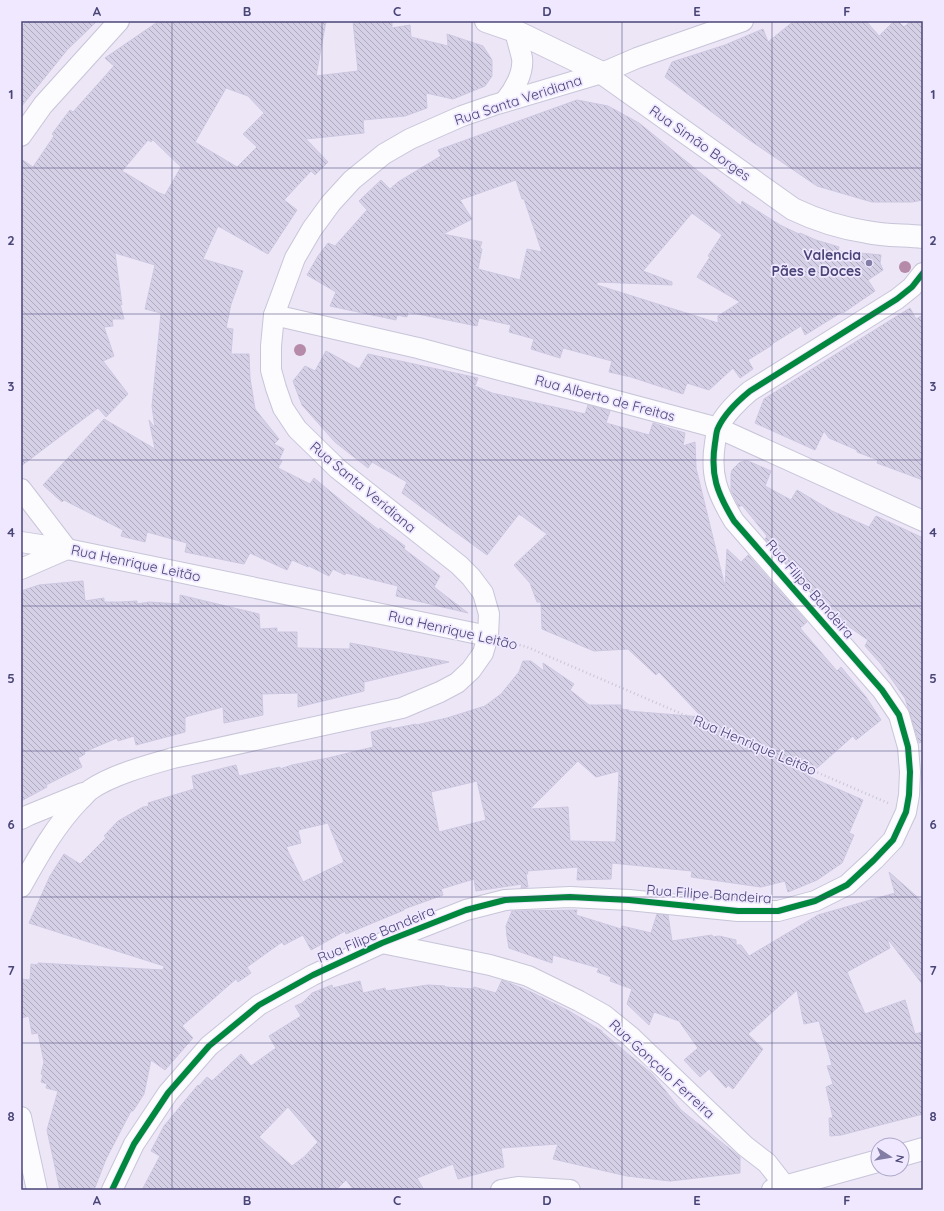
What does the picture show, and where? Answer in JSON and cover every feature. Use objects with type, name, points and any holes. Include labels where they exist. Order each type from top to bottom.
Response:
[{"type":"street","points":[[21,136],[43,105],[119,21]]},
{"type":"street","name":"Rua Simão Borges","points":[[486,21],[515,31],[602,73],[792,209],[819,220],[868,233],[923,237]]},
{"type":"street","name":"Rua Santa Veridiana","points":[[21,888],[43,848],[71,809],[90,790],[110,780],[148,765],[173,758],[402,708],[457,683],[471,670],[483,653],[488,636],[489,614],[483,593],[471,577],[459,565],[338,469],[315,448],[293,424],[283,408],[272,370],[271,346],[274,316],[295,258],[312,229],[331,203],[352,180],[384,154],[410,139],[462,116],[505,101],[602,73],[638,58],[743,21]]},
{"type":"street","points":[[505,101],[514,89],[522,59],[515,31]]},
{"type":"street","name":"Rua Filipe Bandeira","points":[[112,1190],[134,1144],[155,1112],[168,1093],[209,1046],[259,1005],[313,975],[382,943],[466,910],[505,900],[570,897],[629,900],[738,911],[778,911],[815,901],[847,885],[893,840],[906,812],[910,795],[908,747],[899,715],[882,690],[734,521],[721,500],[716,486],[713,458],[718,428],[732,408],[750,391],[897,299],[912,287],[923,273]]},
{"type":"street","name":"Rua Alberto de Freitas","points":[[274,316],[418,348],[718,428],[923,521]]},
{"type":"street","points":[[21,489],[67,549],[21,569]]},
{"type":"street","name":"Rua Henrique Leitão","points":[[21,542],[67,549],[488,636]]},
{"type":"street","points":[[21,819],[90,790]]},
{"type":"street","name":"Rua Gonçalo Ferreira","points":[[382,943],[490,965],[528,976],[579,1001],[604,1016],[630,1036],[745,1146],[768,1163],[779,1188]]},
{"type":"street","points":[[21,1117],[37,1190]]},
{"type":"street","points":[[910,1153],[923,1150]]},
{"type":"street","points":[[779,1188],[870,1163]]},
{"type":"street","points":[[501,1190],[518,1187],[570,1190]]},
{"type":"building","points":[[28,21],[97,21],[67,50],[21,107],[21,26]]},
{"type":"building","points":[[159,21],[326,21],[316,76],[358,71],[353,21],[392,21],[392,28],[410,25],[411,37],[448,46],[447,34],[483,46],[492,60],[492,76],[485,86],[453,99],[426,93],[427,108],[405,116],[363,120],[364,133],[306,139],[328,162],[315,175],[311,171],[284,200],[297,210],[268,254],[218,226],[203,259],[243,271],[231,304],[226,328],[233,329],[231,354],[249,354],[250,378],[255,409],[279,439],[274,444],[284,449],[279,460],[282,461],[278,468],[310,484],[314,478],[379,530],[380,528],[405,546],[404,549],[440,576],[434,587],[468,613],[396,596],[398,586],[346,573],[345,575],[333,569],[329,576],[309,566],[308,567],[292,560],[287,570],[250,553],[244,564],[185,552],[187,543],[147,532],[145,542],[121,536],[123,530],[64,500],[62,502],[43,485],[104,419],[155,449],[149,420],[155,428],[152,406],[161,313],[145,309],[155,265],[115,253],[122,305],[120,304],[124,319],[112,319],[113,326],[104,327],[114,356],[103,361],[128,394],[106,417],[98,408],[21,466],[21,159],[33,167],[54,136],[52,134],[70,110],[73,112],[114,66],[105,58]],"holes":[[[226,88],[248,96],[264,113],[243,134],[257,147],[237,167],[195,142]],[[148,140],[151,142],[153,140],[181,167],[165,195],[122,171]]]},
{"type":"building","points":[[794,21],[866,21],[879,36],[894,21],[898,21],[904,27],[911,21],[923,21],[923,200],[912,202],[872,202],[817,186],[748,139],[665,77],[672,62],[725,45],[763,29],[768,42]]},
{"type":"building","points":[[577,100],[608,106],[639,123],[741,206],[742,201],[780,225],[799,234],[800,233],[839,247],[838,251],[881,255],[880,263],[883,270],[868,280],[875,291],[843,313],[842,312],[805,335],[801,326],[772,344],[748,360],[753,369],[740,378],[733,368],[709,390],[687,383],[683,394],[631,377],[609,372],[612,361],[563,348],[560,358],[531,349],[534,339],[509,332],[511,325],[479,318],[477,326],[408,312],[407,317],[397,315],[396,320],[330,306],[336,292],[307,275],[318,256],[328,243],[335,246],[367,210],[359,201],[381,180],[390,189],[398,182],[441,156],[438,150]],"holes":[[[516,180],[542,252],[527,249],[520,280],[478,269],[482,242],[443,234],[472,219],[460,200]],[[692,213],[722,235],[708,256],[710,257],[697,277],[740,302],[718,316],[718,323],[597,285],[597,282],[672,285],[672,282],[643,271]]]},
{"type":"building","points":[[910,308],[916,319],[923,315],[923,480],[877,463],[878,460],[857,452],[857,450],[829,438],[824,431],[815,450],[755,423],[764,399]]},
{"type":"building","points":[[326,351],[359,369],[368,354],[478,378],[475,386],[492,393],[585,414],[588,405],[610,411],[606,423],[649,435],[653,423],[685,433],[683,446],[695,442],[696,468],[725,587],[727,549],[741,562],[748,555],[807,622],[800,628],[837,671],[841,667],[866,697],[881,720],[856,740],[853,736],[808,776],[863,800],[849,833],[854,835],[842,863],[817,880],[788,892],[785,881],[761,887],[691,877],[692,871],[612,863],[611,879],[577,880],[578,867],[527,871],[528,887],[521,888],[522,884],[476,891],[474,879],[441,889],[443,895],[404,909],[346,934],[345,931],[311,950],[303,935],[284,945],[282,942],[247,967],[251,973],[238,982],[236,979],[182,1026],[193,1038],[165,1070],[151,1060],[144,1094],[133,1111],[131,1111],[106,1159],[94,1190],[60,1190],[47,1130],[58,1091],[46,1088],[47,1084],[41,1082],[44,1062],[38,1033],[32,1034],[29,1016],[21,1018],[21,979],[30,980],[31,964],[38,965],[38,963],[163,970],[164,966],[29,923],[50,876],[64,854],[80,864],[106,838],[104,836],[118,821],[143,807],[149,806],[148,803],[194,789],[192,776],[236,765],[239,776],[280,767],[280,769],[292,765],[328,758],[373,747],[371,732],[391,727],[391,729],[447,718],[485,706],[501,694],[519,672],[523,661],[531,661],[544,671],[543,663],[574,684],[570,690],[589,705],[621,705],[621,709],[629,710],[628,711],[702,717],[659,672],[656,675],[628,649],[594,651],[542,629],[541,602],[537,602],[530,583],[514,565],[547,534],[519,514],[487,555],[402,493],[407,482],[372,462],[368,468],[335,442],[302,405],[293,381],[305,366],[315,371]],"holes":[[[578,761],[596,777],[619,771],[616,842],[570,841],[568,807],[530,809]],[[477,781],[486,820],[439,832],[431,792]],[[328,823],[344,862],[303,882],[286,847],[301,843],[298,830]]]},
{"type":"building","points":[[748,461],[771,471],[765,486],[791,500],[797,490],[832,511],[869,527],[876,516],[923,538],[923,742],[919,743],[905,698],[881,664],[865,646],[868,640],[845,624],[827,604],[824,607],[765,539],[767,536],[742,505],[739,507],[731,490],[731,474],[732,470],[739,463]]},
{"type":"building","points":[[83,581],[85,601],[104,598],[104,602],[137,601],[137,604],[149,602],[180,604],[180,595],[259,614],[260,629],[277,628],[277,632],[297,632],[297,648],[350,649],[350,643],[449,662],[364,682],[364,691],[298,707],[298,693],[262,694],[263,715],[224,723],[223,707],[185,717],[185,732],[136,745],[134,736],[118,741],[117,738],[84,752],[85,754],[78,758],[82,767],[46,785],[47,787],[21,801],[21,591],[39,585]]},
{"type":"building","points":[[889,872],[923,902],[923,985],[887,938],[890,948],[847,972],[865,1014],[905,1000],[915,1034],[923,1032],[923,1114],[841,1135],[830,1136],[829,1118],[833,1118],[826,1087],[833,1084],[827,1066],[832,1065],[819,1021],[804,1024],[797,990],[748,1034],[763,1049],[733,1089],[728,1085],[726,1088],[709,1069],[700,1077],[684,1060],[698,1048],[679,1021],[654,1012],[649,1025],[627,1004],[632,989],[610,981],[611,977],[597,972],[599,968],[553,955],[552,963],[509,948],[506,926],[512,911],[577,910],[576,915],[621,929],[622,926],[651,933],[657,914],[668,915],[672,941],[712,935],[713,937],[719,936],[736,940],[736,945],[741,945],[749,956],[818,915],[895,893]]},
{"type":"building","points":[[502,980],[529,991],[569,1011],[602,1031],[652,1074],[681,1110],[740,1157],[740,1173],[670,1181],[627,1176],[553,1159],[558,1144],[501,1148],[504,1167],[458,1179],[453,1164],[417,1178],[424,1190],[354,1190],[346,1180],[336,1190],[142,1190],[160,1156],[151,1151],[164,1126],[198,1085],[199,1086],[207,1077],[212,1081],[241,1054],[251,1066],[276,1048],[269,1036],[301,1016],[295,1006],[302,1003],[312,993],[332,985],[333,988],[360,981],[363,993],[385,988],[386,991],[428,985],[473,989],[474,987],[496,993]],"holes":[[[288,1107],[318,1142],[304,1157],[292,1166],[259,1137]]]},
{"type":"cycle path","points":[[112,1190],[134,1144],[168,1093],[209,1046],[259,1005],[313,975],[382,943],[466,910],[505,900],[570,897],[629,900],[738,911],[778,911],[815,901],[847,885],[893,840],[906,812],[909,795],[910,772],[908,747],[899,715],[882,690],[734,521],[719,492],[713,465],[718,428],[732,408],[750,391],[897,299],[912,287],[923,273]]},
{"type":"place","name":"Valencia Pães e Doces","points":[[869,263]]}]
